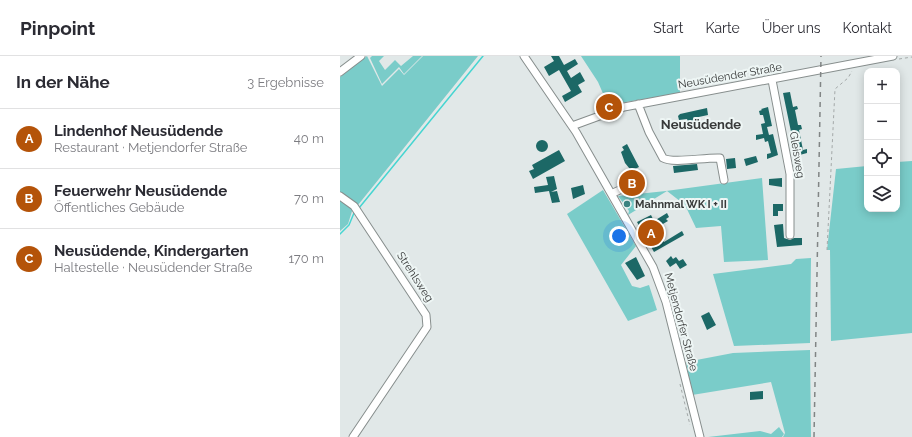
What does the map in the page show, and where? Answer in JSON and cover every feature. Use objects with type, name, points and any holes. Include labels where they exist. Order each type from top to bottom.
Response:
[{"type":"street","points":[[340,72],[361,56]]},
{"type":"street","name":"Metjendorfer Straße","points":[[524,56],[572,126],[649,257],[662,290],[700,437]]},
{"type":"street","name":"Neusüdender Straße","points":[[572,126],[608,112],[638,104],[772,80],[893,56]]},
{"type":"street","name":"Gleisweg","points":[[772,80],[790,174],[790,235]]},
{"type":"street","points":[[638,104],[649,132],[663,158],[673,161],[705,157],[720,158],[724,180]]},
{"type":"street","points":[[613,194],[624,188]]},
{"type":"street","name":"Strehlsweg","points":[[340,196],[354,206],[410,289],[428,321],[427,327],[353,437]]},
{"type":"path","points":[[827,250],[835,89],[852,73],[851,64]]},
{"type":"path","points":[[680,384],[691,427]]},
{"type":"shaded area","points":[[367,56],[382,86],[399,69],[404,75],[423,56],[478,56],[358,205],[340,192],[340,77]]},
{"type":"shaded area","points":[[372,56],[384,56],[379,61],[385,70],[395,60],[401,66],[413,56],[422,56],[404,74],[399,67],[382,84],[370,58]]},
{"type":"shaded area","points":[[581,56],[680,56],[680,93],[608,105],[598,82]]},
{"type":"shaded area","points":[[912,161],[912,333],[831,341],[830,250],[827,250],[836,169],[864,166],[864,212],[900,212],[900,162]]},
{"type":"shaded area","points":[[762,178],[768,260],[724,262],[721,226],[696,228],[685,205],[667,191],[628,215],[629,211],[618,196],[666,191]]},
{"type":"shaded area","points":[[603,190],[636,246],[621,265],[632,286],[640,288],[649,285],[657,310],[628,321],[567,214]]},
{"type":"shaded area","points":[[340,198],[353,208],[348,224],[340,231]]},
{"type":"shaded area","points":[[811,258],[810,343],[734,346],[713,274],[791,264],[796,259]]},
{"type":"shaded area","points":[[810,350],[811,437],[783,437],[785,433],[771,382],[692,395],[686,362],[733,353]]},
{"type":"shaded area","points":[[779,427],[784,434],[782,437],[708,437],[760,431],[771,434]]},
{"type":"building","points":[[551,56],[559,56],[564,65],[575,59],[578,64],[567,71],[571,78],[580,72],[585,81],[578,85],[582,92],[565,102],[562,96],[571,91],[559,70],[549,76],[544,67],[554,61]]},
{"type":"building","points":[[790,92],[793,107],[797,106],[798,109],[795,110],[798,125],[801,125],[802,129],[799,130],[803,150],[807,149],[807,153],[796,156],[783,93]]},
{"type":"building","points":[[768,107],[772,126],[767,127],[769,135],[773,134],[778,155],[767,159],[767,154],[771,153],[768,141],[765,142],[764,138],[756,140],[756,135],[763,134],[761,124],[765,123],[763,115],[760,115],[759,111]]},
{"type":"building","points":[[707,108],[708,115],[694,118],[695,124],[689,125],[687,119],[679,120],[678,116],[680,114]]},
{"type":"building","points":[[540,140],[544,140],[548,146],[544,152],[540,152],[536,148],[536,144]]},
{"type":"building","points":[[627,144],[639,167],[635,169],[642,180],[636,183],[637,186],[628,190],[629,186],[626,183],[629,182],[627,178],[634,174],[625,163],[621,152],[624,150],[622,147]]},
{"type":"building","points":[[559,150],[565,161],[533,179],[529,171],[534,169],[532,165]]},
{"type":"building","points":[[756,156],[758,162],[746,166],[744,159]]},
{"type":"building","points":[[735,158],[736,168],[727,169],[726,159]]},
{"type":"building","points":[[697,164],[698,170],[674,173],[673,166]]},
{"type":"building","points":[[554,176],[557,189],[551,192],[557,191],[560,202],[552,203],[549,191],[535,193],[534,187],[548,185],[546,177]]},
{"type":"building","points":[[782,178],[782,187],[769,185],[769,179]]},
{"type":"building","points":[[583,185],[585,194],[573,199],[571,188]]},
{"type":"building","points":[[773,204],[783,204],[783,211],[778,211],[778,216],[773,216]]},
{"type":"building","points":[[667,213],[669,217],[666,219],[668,221],[656,228],[664,242],[682,231],[684,235],[654,252],[637,222],[651,215],[654,221]]},
{"type":"building","points":[[783,224],[784,238],[790,240],[794,238],[802,238],[802,245],[777,247],[774,225]]},
{"type":"building","points":[[671,256],[673,259],[676,257],[679,261],[683,259],[687,265],[680,269],[676,263],[670,267],[666,261]]},
{"type":"building","points":[[636,257],[645,276],[637,280],[625,263]]},
{"type":"building","points":[[709,312],[716,325],[707,330],[701,316]]},
{"type":"building","points":[[763,391],[763,399],[750,400],[750,392]]},
{"type":"waterway","points":[[359,208],[483,56]]},
{"type":"waterway","points":[[340,234],[349,225],[354,213]]},
{"type":"railway","points":[[814,437],[821,56]]},
{"type":"place","name":"Neusüdende, Kindergarten","points":[[609,107]]},
{"type":"place","name":"Feuerwehr Neusüdende","points":[[632,183]]},
{"type":"place","name":"Mahnmal WK I + II","points":[[627,204]]},
{"type":"place","name":"Lindenhof Neusüdende","points":[[651,233]]},
{"type":"district","name":"Neusüdende","points":[[701,124]]}]
